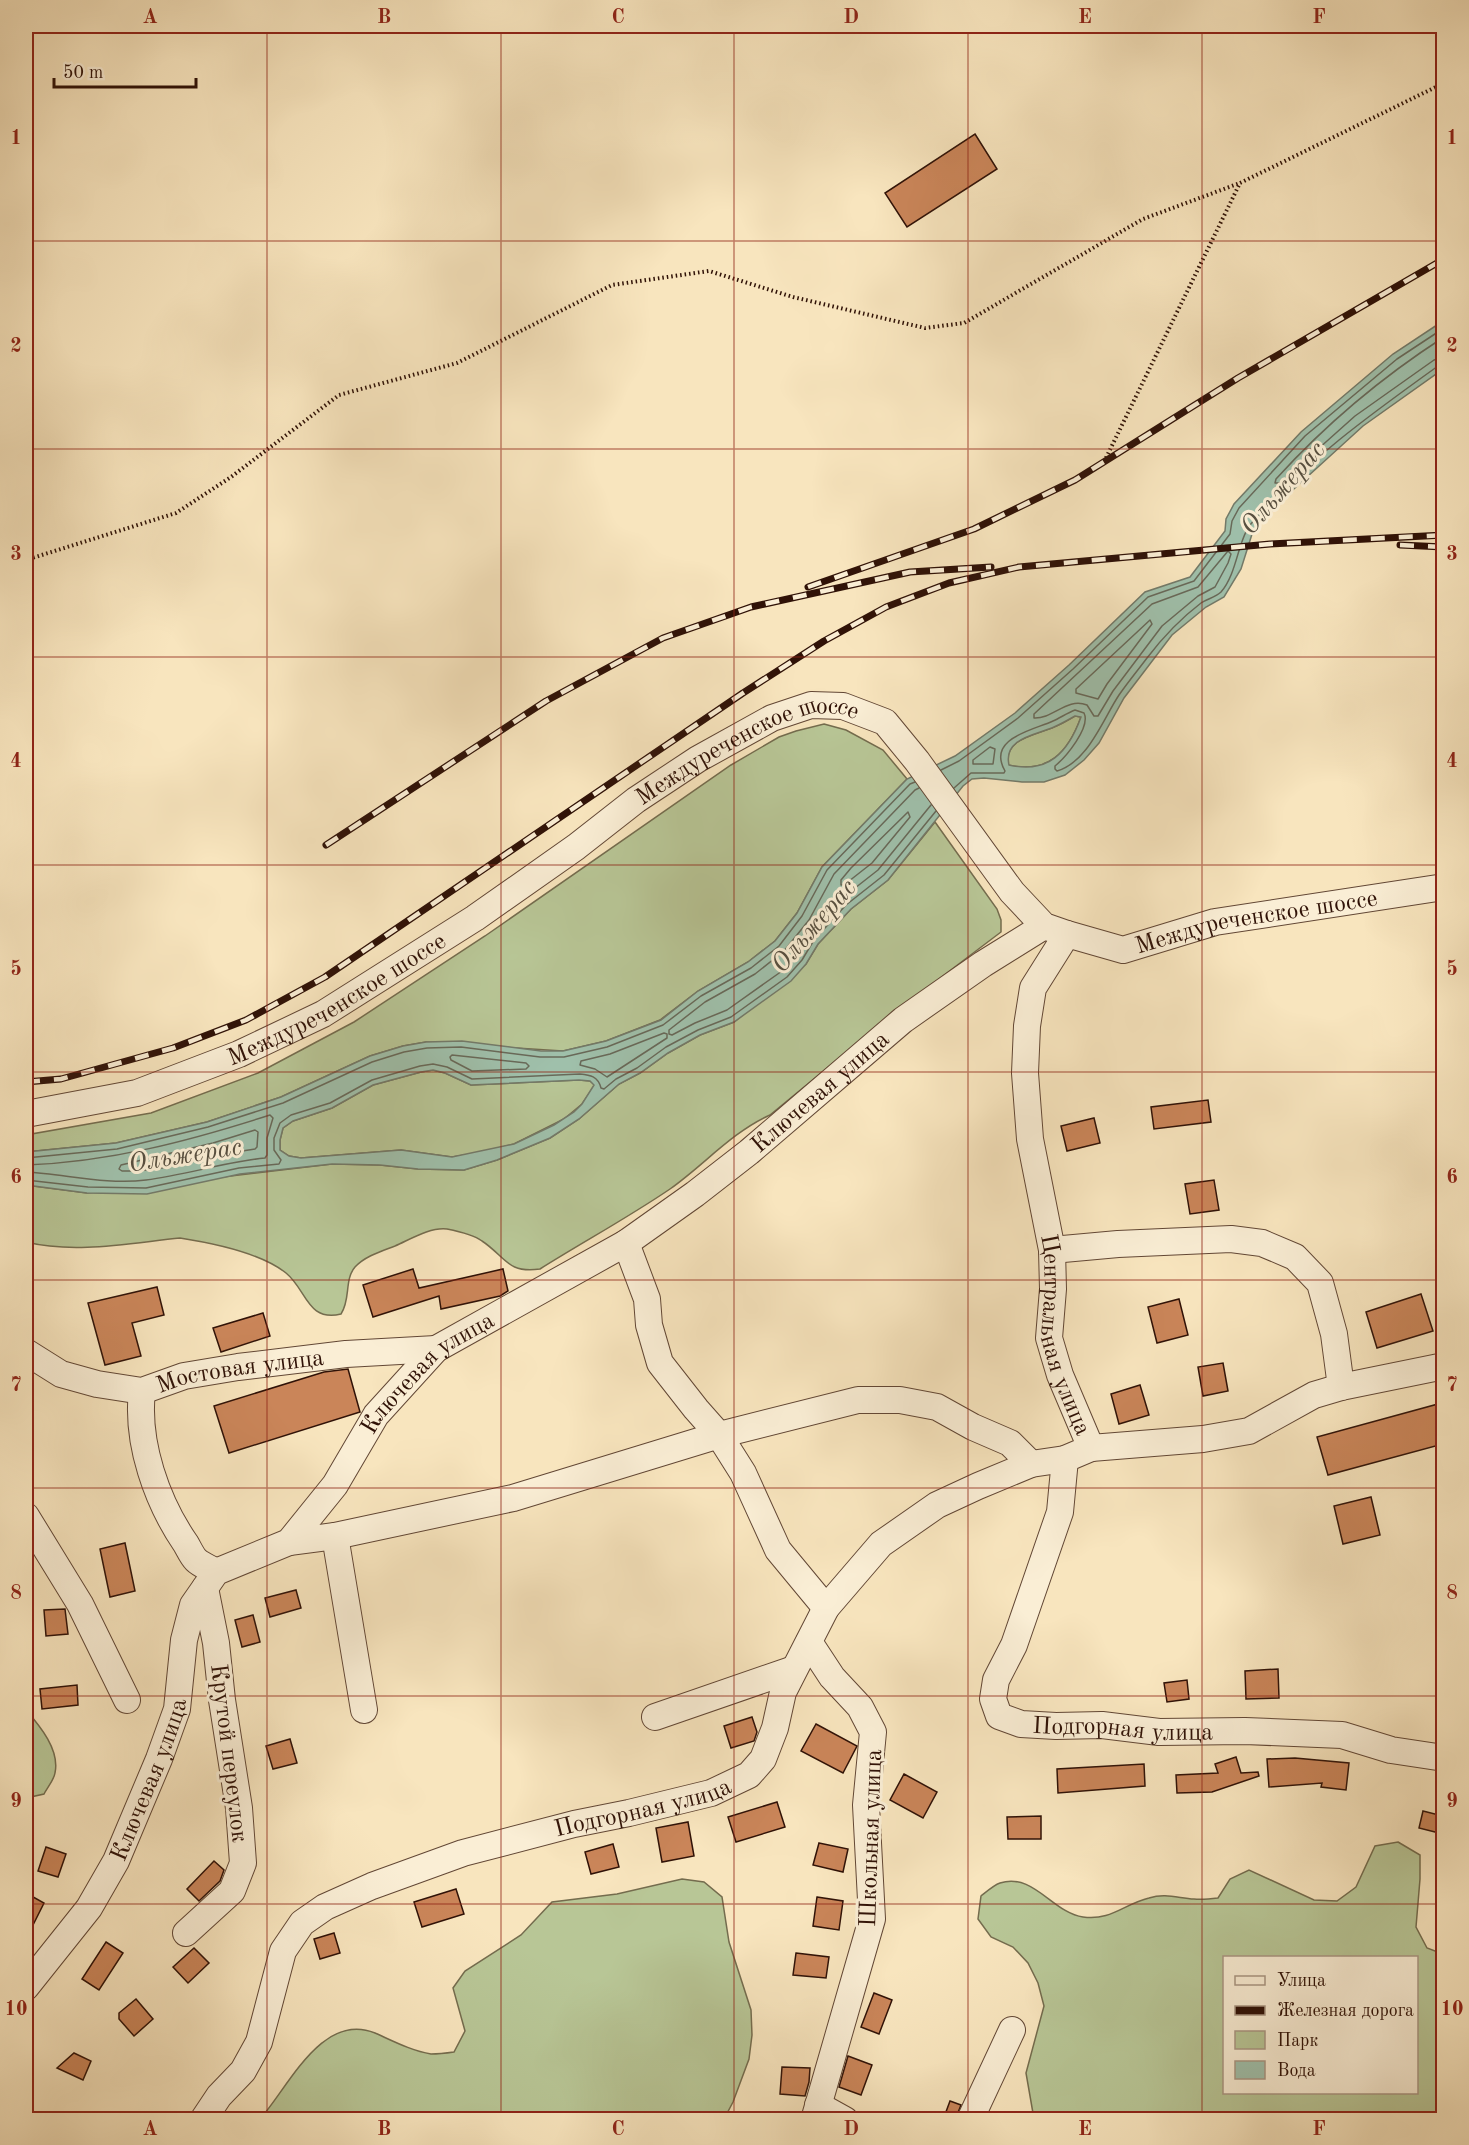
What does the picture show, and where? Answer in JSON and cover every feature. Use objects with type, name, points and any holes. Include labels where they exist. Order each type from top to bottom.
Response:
[{"type":"street","name":"Междуреченское шоссе","points":[[26,1114],[137,1093],[239,1054],[323,1014],[475,918],[576,847],[636,800],[689,765],[772,718],[811,705],[843,706],[885,722],[917,761],[1012,892],[1055,930],[1123,950],[1215,922],[1443,887]]},
{"type":"street","name":"Ключевая улица","points":[[26,1987],[89,1908],[117,1861],[177,1709],[184,1640],[193,1605],[210,1580],[289,1542],[335,1485],[376,1415],[436,1349],[626,1243],[749,1152],[903,1020],[983,964],[1055,930]]},
{"type":"street","name":"Центральная улица","points":[[1055,930],[1034,988],[1027,1026],[1025,1073],[1030,1139],[1052,1250],[1053,1289],[1049,1338],[1060,1375],[1091,1448],[1203,1439],[1249,1431],[1314,1395],[1341,1387],[1443,1366]]},
{"type":"street","points":[[1052,1250],[1118,1244],[1231,1239],[1262,1243],[1295,1257],[1320,1283],[1334,1334],[1341,1387]]},
{"type":"street","points":[[626,1243],[647,1299],[649,1325],[660,1363],[719,1436],[743,1473],[778,1550],[826,1608]]},
{"type":"street","name":"Мостовая улица","points":[[210,1580],[176,1530],[153,1477],[139,1410],[141,1391],[184,1376],[238,1367],[345,1354],[436,1349]]},
{"type":"street","points":[[26,1353],[62,1374],[97,1384],[141,1391]]},
{"type":"street","points":[[289,1542],[335,1536],[513,1498],[719,1436],[858,1400],[900,1400],[937,1407],[973,1427],[1010,1443],[1031,1464]]},
{"type":"street","name":"Подгорная улица","points":[[203,2120],[219,2096],[243,2071],[260,2042],[283,1951],[302,1923],[325,1907],[372,1886],[463,1854],[574,1824],[711,1793],[749,1775],[763,1759],[775,1728],[783,1692],[826,1608],[881,1544],[937,1505],[978,1486],[1031,1464],[1065,1459],[1091,1448]]},
{"type":"street","name":"Подгорная улица","points":[[1065,1459],[1060,1512],[1018,1635],[996,1680],[993,1699],[999,1716],[1021,1724],[1102,1725],[1159,1732],[1245,1731],[1342,1735],[1391,1750],[1443,1758]]},
{"type":"street","name":"Ключевая улица","points":[[26,1516],[34,1544],[80,1604],[126,1700]]},
{"type":"street","points":[[335,1536],[364,1710]]},
{"type":"street","name":"Крутой переулок","points":[[186,1932],[232,1891],[243,1863],[239,1808],[222,1700],[210,1580]]},
{"type":"street","name":"Школьная улица","points":[[809,1642],[832,1677],[860,1707],[873,1732],[866,1805],[872,1919],[816,2112]]},
{"type":"street","points":[[655,1717],[794,1669]]},
{"type":"street","points":[[970,2120],[1012,2030]]},
{"type":"street","points":[[816,2112],[845,2120]]},
{"type":"path","points":[[29,559],[177,513],[231,477],[339,395],[457,363],[612,285],[709,271],[793,297],[925,328],[964,323],[1143,219],[1240,183],[1443,83]]},
{"type":"path","points":[[1104,462],[1240,183]]},
{"type":"green space","points":[[1075,716],[1081,717],[1076,730],[1070,741],[1055,758],[1034,766],[1008,765],[1008,756],[1016,743],[1030,735],[1060,725]]},
{"type":"green space","points":[[824,724],[846,730],[883,750],[907,779],[822,867],[797,913],[775,941],[748,962],[698,991],[660,1020],[606,1041],[563,1051],[426,1042],[403,1046],[370,1056],[281,1097],[207,1122],[116,1143],[26,1152],[26,1135],[151,1113],[258,1073],[354,1022],[485,936],[731,765],[779,737]]},
{"type":"green space","points":[[935,822],[997,909],[1001,920],[1001,932],[894,1013],[770,1115],[743,1130],[670,1189],[540,1269],[520,1269],[513,1266],[482,1241],[470,1235],[447,1229],[434,1230],[374,1254],[359,1263],[352,1272],[341,1314],[330,1315],[314,1309],[293,1280],[276,1266],[250,1254],[221,1246],[180,1238],[83,1247],[26,1242],[26,1185],[87,1193],[332,1164],[464,1170],[497,1160],[550,1138],[579,1119],[619,1084],[640,1073],[668,1053],[700,1035],[734,1022],[806,964],[818,944],[851,909],[888,880]]},
{"type":"green space","points":[[433,1070],[471,1085],[579,1080],[590,1081],[595,1085],[582,1104],[564,1119],[514,1144],[483,1152],[452,1157],[401,1150],[301,1158],[289,1156],[280,1150],[283,1128],[293,1121],[332,1108],[373,1085]]},
{"type":"green space","points":[[26,1710],[48,1739],[56,1764],[52,1781],[44,1794],[26,1798]]},
{"type":"green space","points":[[1398,1842],[1420,1855],[1416,1927],[1427,1948],[1443,1954],[1443,2119],[1034,2119],[1026,2073],[1044,2006],[1038,1983],[1028,1963],[1013,1947],[991,1937],[978,1919],[981,1896],[993,1887],[1012,1881],[1023,1883],[1072,1914],[1093,1918],[1102,1917],[1155,1897],[1218,1898],[1230,1879],[1249,1870],[1314,1900],[1337,1901],[1356,1887],[1375,1846]]},
{"type":"green space","points":[[682,1879],[704,1882],[722,1897],[729,1942],[751,2010],[752,2035],[749,2059],[724,2119],[260,2119],[308,2056],[323,2042],[339,2033],[356,2029],[375,2033],[424,2053],[454,2052],[465,2031],[453,1988],[465,1971],[521,1935],[552,1902],[617,1894]]},
{"type":"water","name":"Ольжерас","points":[[1443,321],[1443,369],[1363,426],[1284,498],[1253,531],[1241,569],[1224,597],[1206,607],[1172,635],[1124,698],[1099,743],[1084,760],[1065,775],[1044,782],[972,779],[963,786],[888,880],[851,909],[818,944],[806,964],[791,981],[734,1022],[700,1035],[619,1084],[579,1119],[550,1138],[497,1160],[464,1170],[332,1164],[240,1174],[147,1194],[87,1193],[26,1185],[26,1152],[116,1143],[207,1122],[281,1097],[370,1056],[403,1046],[426,1042],[462,1041],[541,1051],[563,1051],[606,1041],[661,1020],[698,991],[748,962],[775,941],[797,913],[822,867],[907,779],[955,756],[1015,713],[1145,592],[1190,577],[1225,531],[1226,519],[1234,504],[1301,432],[1393,354]],"holes":[[[1075,716],[1081,717],[1076,730],[1070,741],[1055,758],[1035,766],[1009,765],[1008,756],[1016,743]],[[433,1070],[471,1085],[579,1080],[590,1081],[594,1085],[582,1104],[554,1125],[514,1144],[452,1157],[401,1150],[301,1158],[289,1156],[280,1150],[283,1128],[293,1121],[332,1108],[373,1085]]]},
{"type":"building","points":[[975,134],[997,169],[907,227],[885,193]]},
{"type":"building","points":[[1208,1100],[1211,1122],[1154,1129],[1151,1107]]},
{"type":"building","points":[[1094,1118],[1100,1143],[1067,1151],[1061,1126]]},
{"type":"building","points":[[1214,1180],[1219,1210],[1190,1214],[1185,1184]]},
{"type":"building","points":[[413,1269],[419,1288],[503,1269],[508,1291],[500,1296],[441,1309],[439,1296],[373,1317],[363,1285]]},
{"type":"building","points":[[157,1287],[164,1315],[132,1323],[141,1356],[105,1365],[88,1303]]},
{"type":"building","points":[[1421,1294],[1433,1331],[1377,1348],[1366,1312]]},
{"type":"building","points":[[1179,1299],[1188,1335],[1157,1343],[1148,1307]]},
{"type":"building","points":[[263,1313],[270,1336],[221,1352],[213,1328]]},
{"type":"building","points":[[1223,1363],[1228,1391],[1203,1396],[1198,1367]]},
{"type":"building","points":[[348,1369],[360,1412],[229,1453],[214,1406],[324,1372]]},
{"type":"building","points":[[1140,1385],[1149,1415],[1119,1424],[1111,1394]]},
{"type":"building","points":[[1438,1404],[1443,1422],[1443,1444],[1328,1475],[1317,1437]]},
{"type":"building","points":[[1371,1497],[1380,1535],[1343,1544],[1334,1506]]},
{"type":"building","points":[[125,1543],[135,1591],[110,1597],[100,1549]]},
{"type":"building","points":[[296,1590],[301,1608],[270,1617],[265,1598]]},
{"type":"building","points":[[65,1609],[68,1634],[46,1636],[44,1610]]},
{"type":"building","points":[[253,1615],[260,1642],[242,1647],[235,1620]]},
{"type":"building","points":[[1278,1669],[1279,1698],[1246,1699],[1245,1671]]},
{"type":"building","points":[[1187,1680],[1189,1699],[1167,1702],[1164,1683]]},
{"type":"building","points":[[77,1685],[78,1705],[42,1709],[40,1689]]},
{"type":"building","points":[[752,1717],[757,1732],[754,1741],[731,1748],[724,1726]]},
{"type":"building","points":[[816,1724],[857,1746],[843,1773],[801,1751]]},
{"type":"building","points":[[290,1739],[297,1763],[273,1769],[266,1746]]},
{"type":"building","points":[[1236,1757],[1241,1773],[1258,1772],[1259,1776],[1212,1792],[1177,1793],[1176,1775],[1218,1773],[1215,1764]]},
{"type":"building","points":[[1295,1758],[1349,1763],[1346,1790],[1321,1787],[1322,1783],[1269,1787],[1267,1759]]},
{"type":"building","points":[[1144,1764],[1145,1786],[1058,1793],[1057,1769]]},
{"type":"building","points":[[904,1774],[937,1792],[923,1818],[890,1800]]},
{"type":"building","points":[[777,1802],[785,1827],[736,1842],[728,1817]]},
{"type":"building","points":[[1423,1811],[1443,1816],[1443,1834],[1419,1828]]},
{"type":"building","points":[[1041,1816],[1041,1839],[1008,1839],[1007,1817]]},
{"type":"building","points":[[688,1822],[694,1856],[662,1862],[656,1828]]},
{"type":"building","points":[[819,1843],[848,1849],[843,1872],[813,1865]]},
{"type":"building","points":[[613,1844],[619,1867],[591,1874],[585,1852]]},
{"type":"building","points":[[46,1847],[66,1854],[58,1877],[38,1871]]},
{"type":"building","points":[[214,1861],[224,1870],[220,1881],[199,1901],[187,1889]]},
{"type":"building","points":[[456,1889],[464,1914],[422,1927],[414,1902]]},
{"type":"building","points":[[26,1893],[44,1903],[26,1939]]},
{"type":"building","points":[[817,1897],[843,1901],[839,1930],[813,1926]]},
{"type":"building","points":[[334,1933],[340,1953],[320,1959],[314,1939]]},
{"type":"building","points":[[106,1942],[123,1953],[99,1990],[82,1979]]},
{"type":"building","points":[[194,1948],[209,1963],[188,1983],[173,1967]]},
{"type":"building","points":[[796,1953],[829,1957],[826,1978],[793,1975]]},
{"type":"building","points":[[874,1993],[892,2000],[879,2034],[861,2027]]},
{"type":"building","points":[[136,1999],[153,2019],[134,2036],[119,2019],[119,2013]]},
{"type":"building","points":[[74,2053],[91,2061],[83,2080],[57,2068]]},
{"type":"building","points":[[848,2056],[872,2065],[861,2095],[839,2087]]},
{"type":"building","points":[[782,2067],[810,2068],[805,2096],[780,2094]]},
{"type":"building","points":[[950,2101],[961,2105],[955,2120],[943,2120]]},
{"type":"railway","points":[[808,587],[974,529],[1075,480],[1238,378],[1444,259]]},
{"type":"railway","points":[[26,1082],[61,1079],[173,1048],[246,1020],[325,977],[743,693],[824,641],[886,607],[949,583],[1019,567],[1270,544],[1444,535]]},
{"type":"railway","points":[[1400,545],[1444,547]]},
{"type":"railway","points":[[326,845],[546,701],[663,638],[751,607],[910,572],[991,567]]}]
